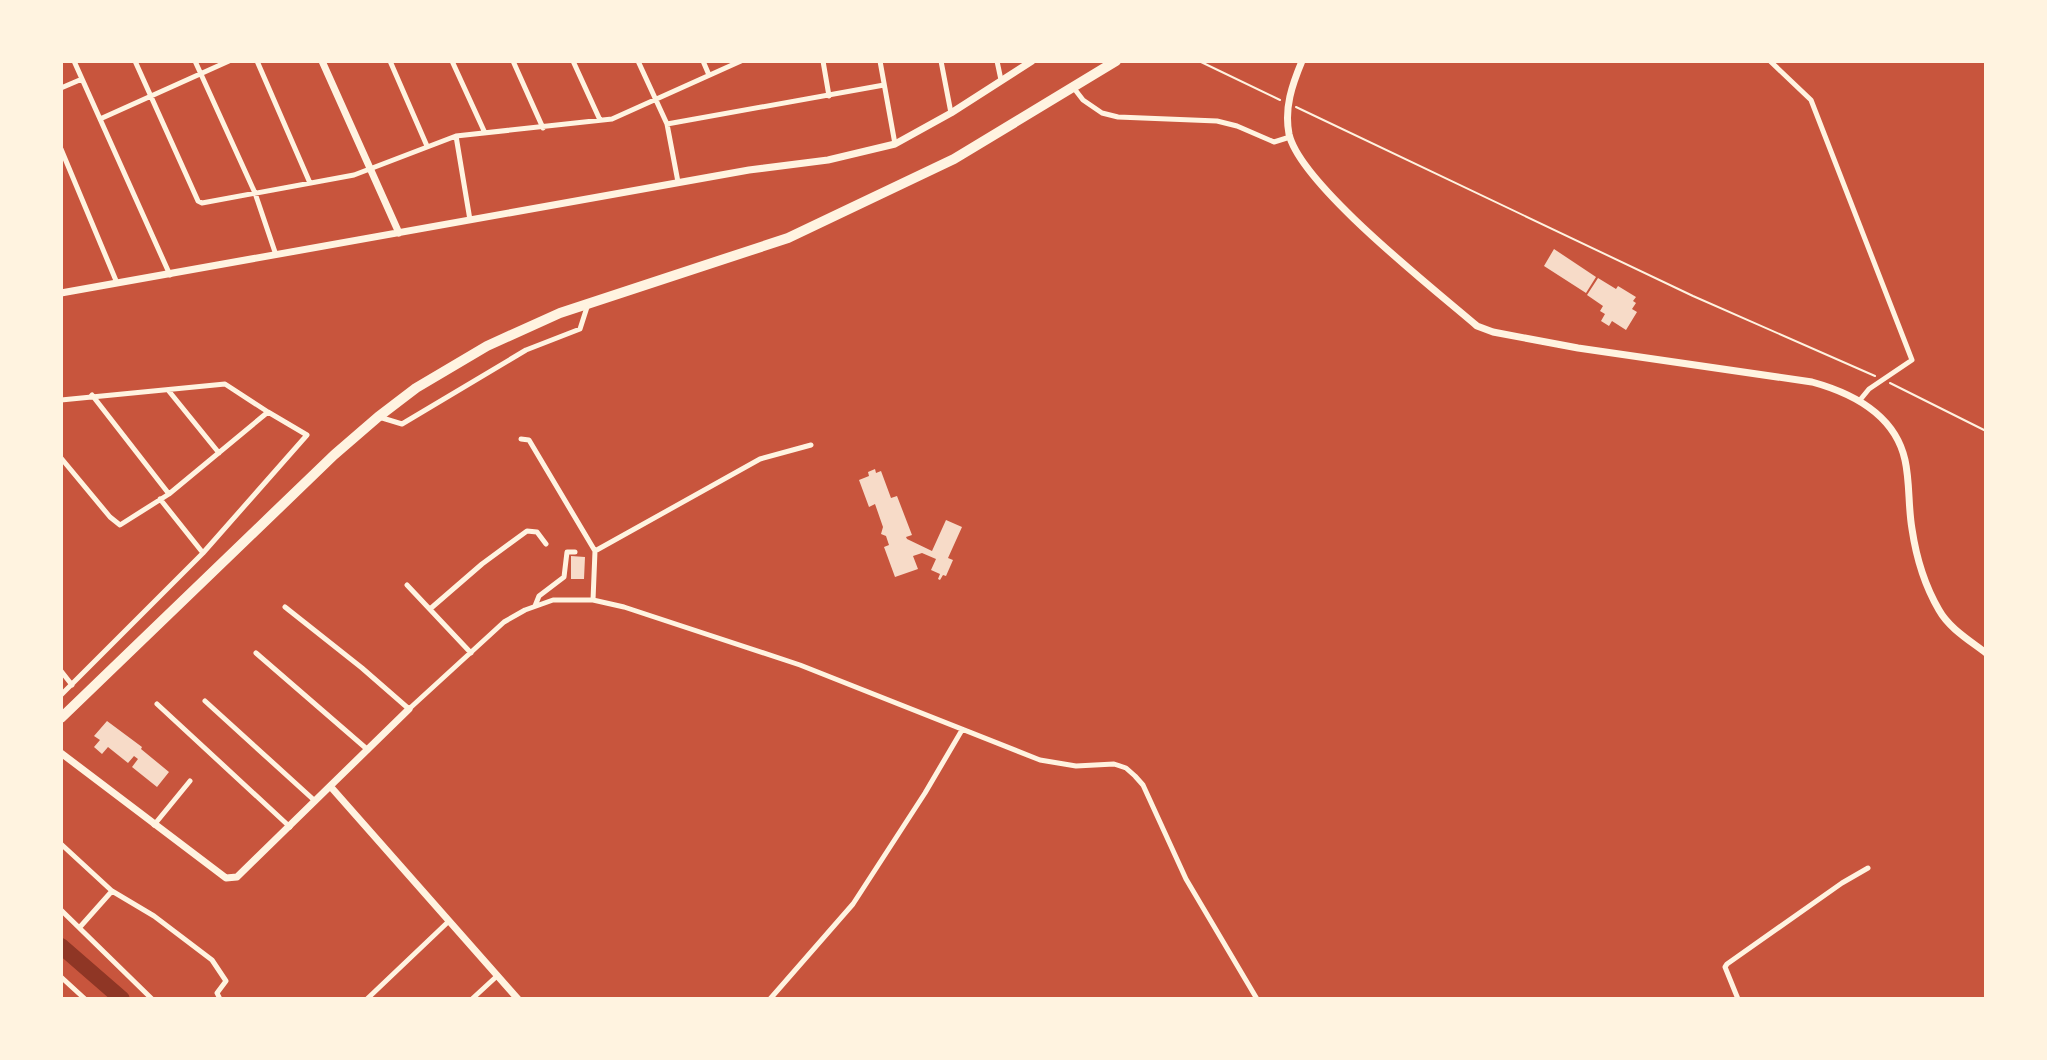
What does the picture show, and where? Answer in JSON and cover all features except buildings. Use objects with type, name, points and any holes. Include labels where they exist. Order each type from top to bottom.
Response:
[{"type":"highway","points":[[61,719],[334,455],[378,416],[416,388],[487,346],[560,313],[788,238],[954,159],[1116,61]]},
{"type":"street","points":[[74,61],[170,275]]},
{"type":"street","points":[[135,61],[198,201],[202,203],[354,175],[456,136],[612,119],[741,61]]},
{"type":"street","points":[[195,61],[255,193],[276,255]]},
{"type":"street","points":[[100,119],[229,61]]},
{"type":"street","points":[[257,61],[310,183]]},
{"type":"street","points":[[322,61],[400,233]]},
{"type":"street","points":[[390,61],[427,146]]},
{"type":"street","points":[[452,61],[485,133]]},
{"type":"street","points":[[513,61],[543,128]]},
{"type":"street","points":[[573,61],[600,120]]},
{"type":"street","points":[[638,61],[667,124],[678,182]]},
{"type":"street","points":[[703,61],[709,75]]},
{"type":"street","points":[[823,61],[829,96]]},
{"type":"street","points":[[880,61],[895,144]]},
{"type":"street","points":[[941,61],[951,113]]},
{"type":"street","points":[[998,61],[1001,80]]},
{"type":"street","points":[[61,292],[170,275],[678,182],[828,160],[895,144],[951,113],[1032,61]]},
{"type":"street","points":[[1302,61],[1290,90],[1287,119],[1297,155],[1312,175],[1384,246],[1477,326],[1493,332],[1578,348],[1812,382],[1839,389],[1874,411],[1893,432],[1905,459],[1915,548],[1940,611],[1956,630],[1986,653]]},
{"type":"street","points":[[1770,61],[1811,100],[1912,360],[1869,389],[1860,400]]},
{"type":"street","points":[[61,88],[82,79]]},
{"type":"street","points":[[667,124],[884,85]]},
{"type":"street","points":[[1073,87],[1083,100],[1102,113],[1118,117],[1217,121],[1237,126],[1274,142],[1290,137]]},
{"type":"street","points":[[456,136],[470,220]]},
{"type":"street","points":[[61,149],[117,283]]},
{"type":"street","points":[[378,416],[402,424],[526,350],[580,329],[588,304]]},
{"type":"street","points":[[61,400],[225,384],[307,435],[203,553],[61,695]]},
{"type":"street","points":[[168,390],[219,453]]},
{"type":"street","points":[[92,395],[169,494]]},
{"type":"street","points":[[61,458],[110,517],[120,525],[169,494],[268,412]]},
{"type":"street","points":[[521,439],[530,440],[547,465],[595,551],[593,600]]},
{"type":"street","points":[[595,551],[760,459],[811,445]]},
{"type":"street","points":[[160,499],[203,553]]},
{"type":"street","points":[[430,609],[471,573],[527,531],[537,532],[545,544]]},
{"type":"street","points":[[535,606],[539,596],[564,577],[567,552],[575,552]]},
{"type":"street","points":[[407,585],[471,653]]},
{"type":"street","points":[[61,753],[226,878],[237,877],[409,709],[504,622],[535,606],[554,600],[593,600],[624,607],[800,665],[1040,761],[1076,766],[1114,764],[1126,768],[1143,785],[1186,879],[1257,999]]},
{"type":"street","points":[[285,607],[409,709]]},
{"type":"street","points":[[256,653],[368,750]]},
{"type":"street","points":[[61,671],[72,685]]},
{"type":"street","points":[[205,701],[315,801]]},
{"type":"street","points":[[156,704],[290,827]]},
{"type":"street","points":[[770,999],[853,904],[962,730]]},
{"type":"street","points":[[154,825],[190,781]]},
{"type":"street","points":[[330,786],[518,999]]},
{"type":"street","points":[[61,844],[112,891],[154,916],[212,960],[226,981],[217,993],[220,999]]},
{"type":"street","points":[[1738,999],[1725,967],[1727,964],[1868,868]]},
{"type":"street","points":[[80,927],[112,891]]},
{"type":"street","points":[[61,910],[152,999]]},
{"type":"street","points":[[367,999],[449,922]]},
{"type":"street","points":[[472,999],[498,976]]},
{"type":"street","points":[[61,977],[85,999]]},
{"type":"path","points":[[1199,61],[1281,100]]},
{"type":"path","points":[[1296,107],[1693,296],[1884,380],[1986,431]]},
{"type":"waterway","points":[[61,946],[122,999]]}]
